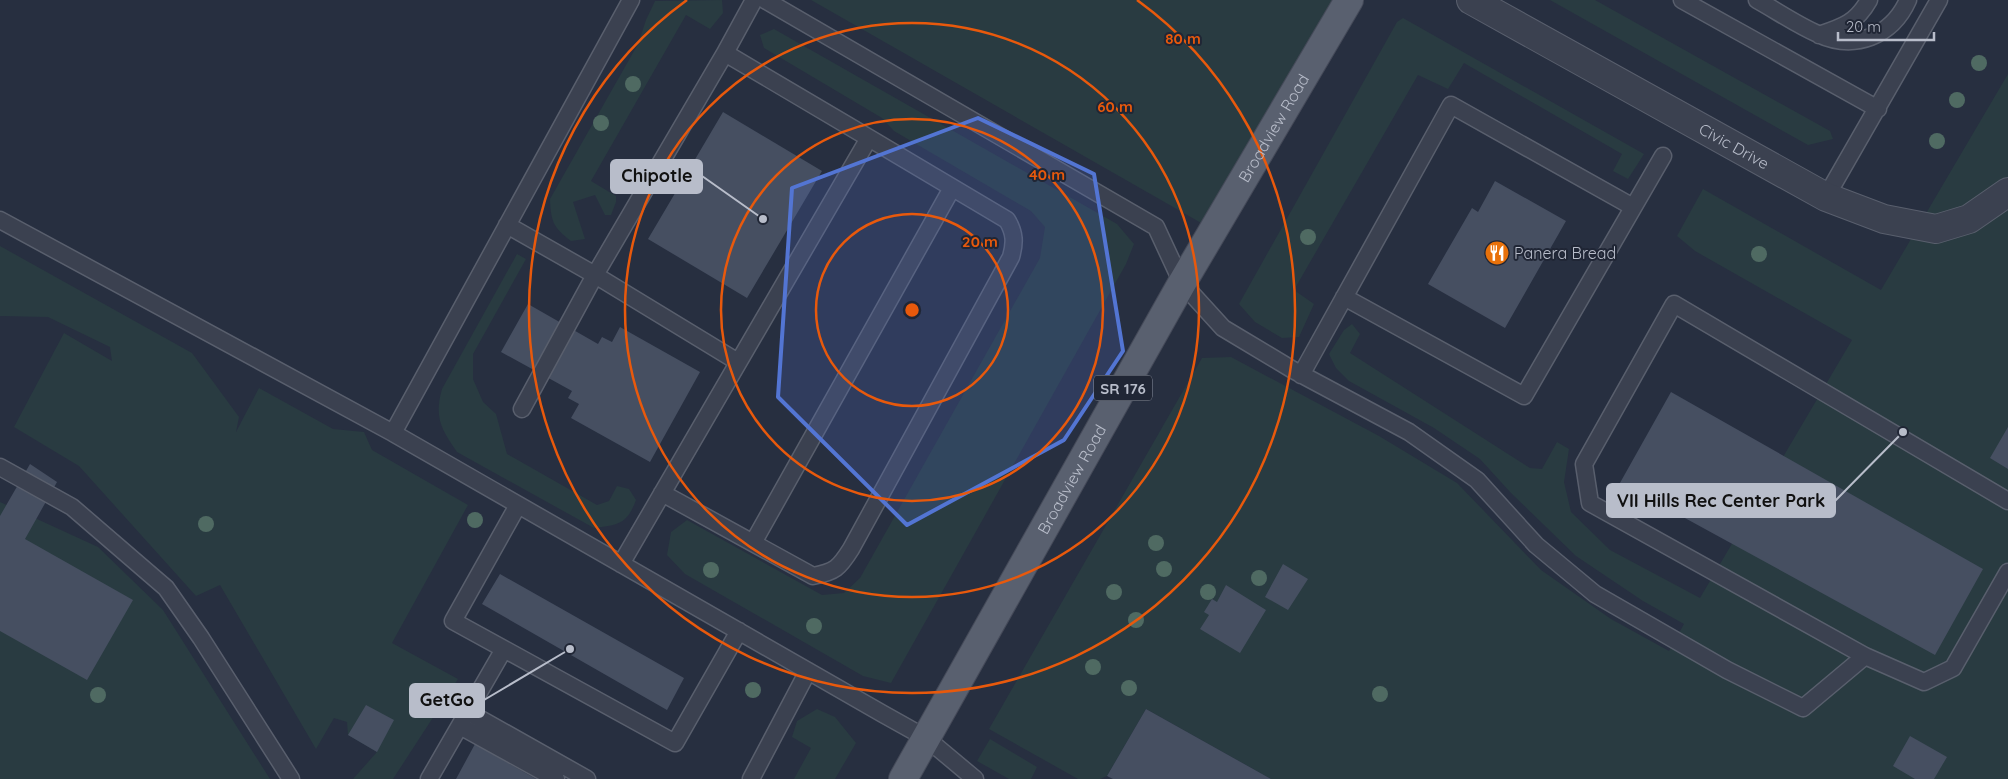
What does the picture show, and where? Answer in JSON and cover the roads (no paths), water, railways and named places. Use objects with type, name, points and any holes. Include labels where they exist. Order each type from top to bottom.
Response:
[{"type":"main road","name":"Broadview Road","points":[[903,779],[1182,283],[1349,0]]},
{"type":"street","name":"Civic Drive","points":[[1471,0],[1826,197],[1884,219],[1936,229],[1969,218],[2008,192]]},
{"type":"lane","points":[[393,433],[631,0]]},
{"type":"lane","points":[[522,409],[595,275],[754,0]]},
{"type":"lane","points":[[765,0],[1156,227],[1182,283],[1223,328],[1301,375],[1416,437],[1477,480],[1536,545],[1595,594],[1735,674],[1803,708],[1865,656]]},
{"type":"lane","points":[[1682,0],[1878,109]]},
{"type":"lane","points":[[1757,0],[1819,35],[1847,41],[1870,38],[1889,28],[1903,12],[1908,0]]},
{"type":"lane","points":[[1819,35],[1844,27],[1862,13],[1869,0]]},
{"type":"lane","points":[[1826,197],[1939,0]]},
{"type":"lane","points":[[662,493],[813,576],[831,573],[842,565],[1011,258],[1014,248],[1013,233],[1007,220],[725,53]]},
{"type":"lane","points":[[1301,375],[1451,105],[1633,207]]},
{"type":"lane","points":[[621,564],[868,138]]},
{"type":"lane","points":[[1344,298],[1524,396],[1663,156]]},
{"type":"lane","points":[[753,543],[952,188]]},
{"type":"lane","points":[[0,220],[393,433],[926,738],[975,779]]},
{"type":"lane","points":[[507,225],[595,275],[738,362]]},
{"type":"lane","points":[[2008,501],[1674,304],[1584,464],[1590,504],[1865,656],[1924,682],[1953,668],[2008,572]]},
{"type":"lane","points":[[0,467],[72,507],[166,588],[201,638],[290,779]]},
{"type":"lane","points":[[518,505],[453,621],[675,743],[739,631]]},
{"type":"lane","points":[[429,779],[504,649]]},
{"type":"lane","points":[[751,779],[808,671]]},
{"type":"lane","points":[[464,719],[556,779]]},
{"type":"lane","points":[[464,719],[587,779]]},
{"type":"place","name":"Chipotle","points":[[763,219]]},
{"type":"place","name":"Panera Bread","points":[[1497,253]]},
{"type":"place","name":"VII Hills Rec Center Park","points":[[1903,432]]},
{"type":"place","name":"GetGo","points":[[570,649]]}]
